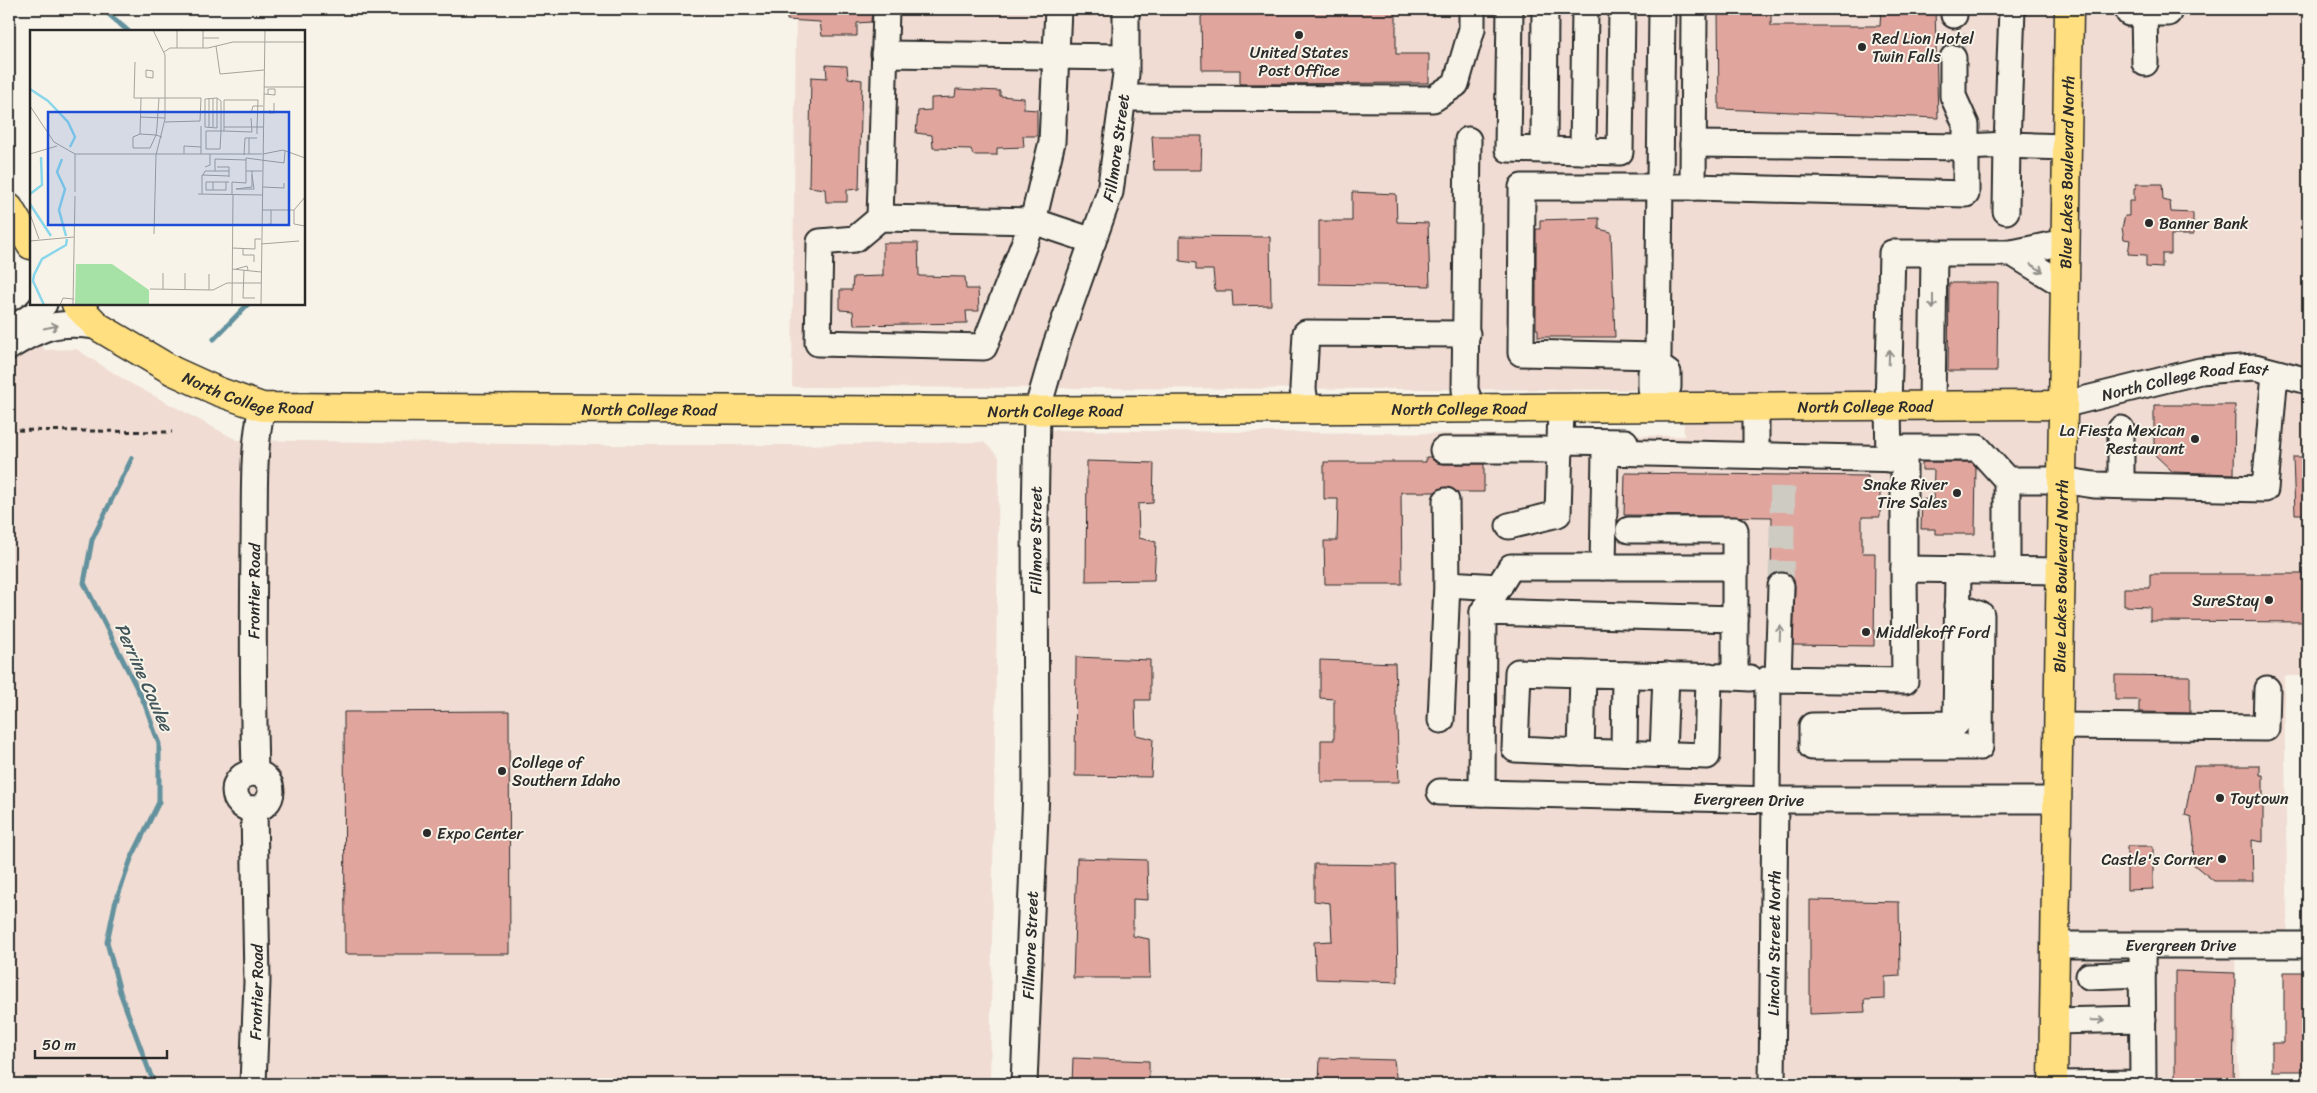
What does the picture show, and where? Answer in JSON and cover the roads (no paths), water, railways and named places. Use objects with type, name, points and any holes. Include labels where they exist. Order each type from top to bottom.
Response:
[{"type":"main road","name":"Blue Lakes Boulevard North","points":[[2053,1084],[2069,9]]},
{"type":"main road","points":[[9,208],[30,243]]},
{"type":"main road","name":"North College Road","points":[[77,305],[97,326],[173,371],[217,391],[262,407],[1037,411],[1626,407],[1660,401],[1756,407],[2062,405]]},
{"type":"street","points":[[880,218],[886,9]]},
{"type":"street","points":[[1058,9],[1052,142],[1033,221],[984,347],[818,344],[820,242],[855,239],[880,218],[1033,221],[1093,241]]},
{"type":"street","name":"Fillmore Street","points":[[1024,1084],[1036,791],[1035,521],[1037,411],[1056,345],[1110,192],[1126,57],[1126,9]]},
{"type":"street","points":[[1122,98],[1434,99],[1456,84],[1472,29],[1472,9]]},
{"type":"street","points":[[1510,9],[1508,149],[1620,152],[1622,9]]},
{"type":"street","points":[[1544,150],[1545,9]]},
{"type":"street","points":[[1583,151],[1585,9]]},
{"type":"street","points":[[1660,401],[1651,388],[1651,373],[1658,360],[1658,189],[1662,9]]},
{"type":"street","points":[[1693,187],[1694,9]]},
{"type":"street","points":[[2006,211],[2012,9]]},
{"type":"street","points":[[2145,63],[2136,11],[2168,13],[2168,9]]},
{"type":"street","points":[[884,54],[1126,57]]},
{"type":"street","points":[[1658,360],[1521,353],[1522,188],[1658,189],[1693,187],[1966,194],[1966,124],[1953,96],[1953,58]]},
{"type":"street","points":[[1468,140],[1465,390],[1472,408]]},
{"type":"street","points":[[1693,144],[1966,147],[2007,145],[2066,147]]},
{"type":"street","points":[[1709,676],[1707,756],[1515,749],[1518,672],[1709,676],[1773,679],[1905,680],[1904,570],[1896,459],[1888,406],[1892,253],[2012,253],[2065,242]]},
{"type":"street","points":[[1932,406],[1934,253]]},
{"type":"street","points":[[2012,253],[2064,285]]},
{"type":"street","points":[[9,331],[35,314],[43,305]]},
{"type":"street","points":[[9,347],[38,330],[73,323],[97,326]]},
{"type":"street","points":[[1306,409],[1302,389],[1306,333],[1467,334]]},
{"type":"street","name":"North College Road East","points":[[2062,405],[2200,371],[2255,367],[2308,381]]},
{"type":"street","points":[[1999,472],[2121,485],[2265,489],[2275,373]]},
{"type":"street","name":"Frontier Road","points":[[253,1084],[257,982],[254,809],[242,806],[235,797],[234,791],[239,779],[244,775],[256,773],[253,682],[255,489],[256,430],[262,407]]},
{"type":"street","points":[[1625,447],[1626,407]]},
{"type":"street","points":[[1756,407],[1756,455]]},
{"type":"street","points":[[1509,526],[1558,514],[1561,408]]},
{"type":"street","points":[[2121,429],[2121,485]]},
{"type":"street","points":[[1444,450],[1561,445],[1625,447],[1756,455],[1783,465],[1896,459]]},
{"type":"street","points":[[1603,567],[1605,452],[1625,447]]},
{"type":"street","points":[[1896,459],[1904,448],[1978,448],[1999,472],[2007,536],[2007,570]]},
{"type":"street","points":[[1441,720],[1447,584],[1446,501]]},
{"type":"street","points":[[1629,530],[1735,530],[1735,677]]},
{"type":"street","points":[[1482,793],[1483,612],[1511,567],[1735,567]]},
{"type":"street","points":[[1904,570],[2060,571]]},
{"type":"street","points":[[1958,570],[1956,724],[1812,726],[1812,747],[1980,747],[1981,615],[1958,606]]},
{"type":"street","points":[[1447,584],[1499,587]]},
{"type":"street","name":"Lincoln Street North","points":[[1772,1084],[1773,679],[1781,586]]},
{"type":"street","points":[[1483,612],[1735,619]]},
{"type":"street","points":[[1581,752],[1583,674]]},
{"type":"street","points":[[1624,753],[1625,675]]},
{"type":"street","points":[[1663,754],[1666,675]]},
{"type":"street","points":[[2058,726],[2266,728],[2267,689]]},
{"type":"street","name":"Evergreen Drive","points":[[1440,792],[1772,800],[2057,800]]},
{"type":"street","name":"Evergreen Drive","points":[[2055,945],[2308,945]]},
{"type":"street","points":[[2053,1084],[2143,1083],[2142,946]]},
{"type":"street","points":[[2089,976],[2142,974]]},
{"type":"street","points":[[2054,1020],[2143,1019]]},
{"type":"waterway","name":"Perrine Coulee","points":[[103,9],[127,30]]},
{"type":"waterway","name":"Perrine Coulee","points":[[214,339],[247,305]]},
{"type":"waterway","name":"Perrine Coulee","points":[[132,458],[92,540],[84,583],[144,702],[159,744],[159,802],[131,859],[115,904],[107,942],[120,992],[154,1084]]},
{"type":"tunnel","points":[[1953,58],[1954,15]]},
{"type":"tunnel","points":[[1781,586],[1783,475]]},
{"type":"place","name":"United States Post Office","points":[[1299,35]]},
{"type":"place","name":"Red Lion Hotel Twin Falls","points":[[1862,47]]},
{"type":"place","name":"Banner Bank","points":[[2149,223]]},
{"type":"place","name":"La Fiesta Mexican Restaurant","points":[[2195,439]]},
{"type":"place","name":"Snake River Tire Sales","points":[[1957,493]]},
{"type":"place","name":"SureStay","points":[[2269,600]]},
{"type":"place","name":"Middlekoff Ford","points":[[1866,632]]},
{"type":"place","name":"College of Southern Idaho","points":[[502,771]]},
{"type":"place","name":"Toytown","points":[[2220,798]]},
{"type":"place","name":"Expo Center","points":[[427,833]]},
{"type":"place","name":"Castle's Corner","points":[[2222,859]]}]
